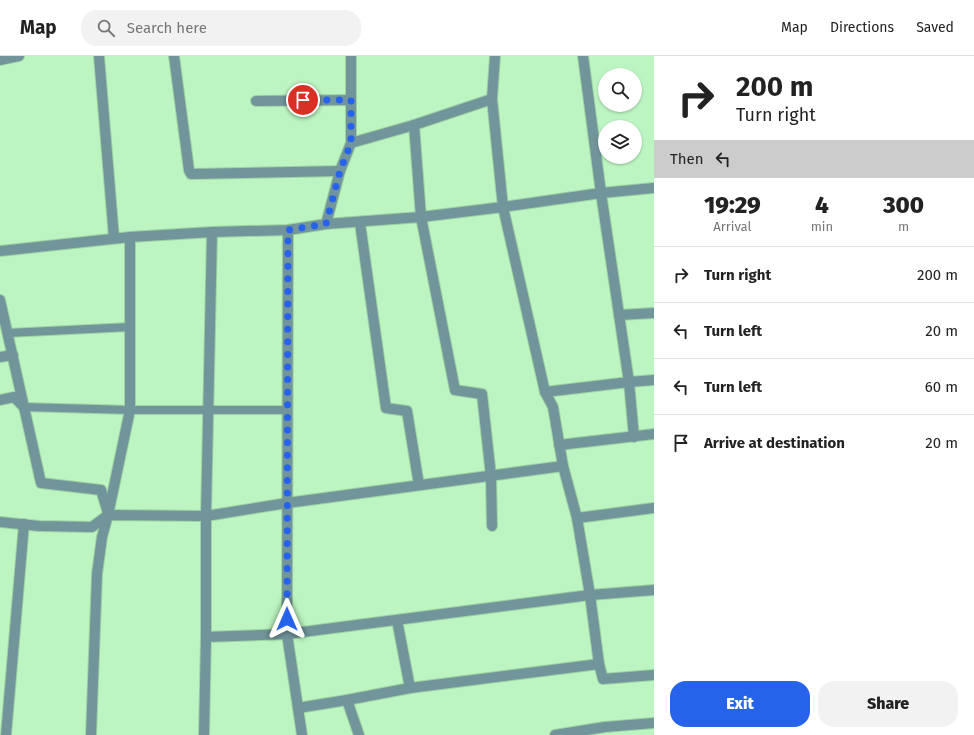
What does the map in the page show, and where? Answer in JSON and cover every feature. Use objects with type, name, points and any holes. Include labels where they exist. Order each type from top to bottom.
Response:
[{"type":"street","points":[[0,60],[19,56]]},
{"type":"street","points":[[99,56],[114,238]]},
{"type":"street","points":[[174,56],[188,170],[191,174],[340,171]]},
{"type":"street","points":[[326,224],[340,171],[351,143],[352,56]]},
{"type":"street","points":[[495,56],[492,99],[503,207],[545,392],[553,407],[563,466],[577,518],[590,595],[599,664],[603,679],[654,675]]},
{"type":"street","points":[[584,56],[601,193],[629,382],[634,437]]},
{"type":"street","points":[[351,143],[414,125],[492,99]]},
{"type":"street","points":[[256,101],[351,100]]},
{"type":"street","points":[[414,125],[421,217],[455,390],[482,394],[491,476],[492,526]]},
{"type":"street","points":[[0,251],[130,236],[288,230],[326,224],[360,223],[421,217],[601,193],[654,188]]},
{"type":"street","points":[[360,223],[386,408],[407,411],[419,485]]},
{"type":"street","points":[[288,230],[287,634],[302,735]]},
{"type":"street","points":[[204,735],[206,516],[212,232]]},
{"type":"street","points":[[91,735],[97,574],[102,537],[130,410],[130,236]]},
{"type":"street","points":[[0,300],[41,483],[101,490],[108,515]]},
{"type":"street","points":[[619,316],[654,313]]},
{"type":"street","points":[[0,357],[13,355]]},
{"type":"street","points":[[545,392],[654,380]]},
{"type":"street","points":[[0,400],[14,397],[24,407]]},
{"type":"street","points":[[559,445],[654,434]]},
{"type":"street","points":[[0,522],[92,527],[108,515],[206,516],[287,503],[563,466]]},
{"type":"street","points":[[577,518],[654,508]]},
{"type":"street","points":[[6,735],[24,524]]},
{"type":"street","points":[[206,637],[287,634],[590,595],[654,590]]},
{"type":"street","points":[[397,620],[410,688]]},
{"type":"street","points":[[298,708],[410,688],[599,664]]},
{"type":"street","points":[[347,700],[359,735]]},
{"type":"street","points":[[555,735],[605,727],[654,723]]},
{"type":"lane","points":[[8,333],[130,327]]},
{"type":"lane","points":[[24,407],[208,411],[287,410]]},
{"type":"route","points":[[287,619],[288,230],[326,224],[340,171],[351,143],[351,100],[303,100]]}]
